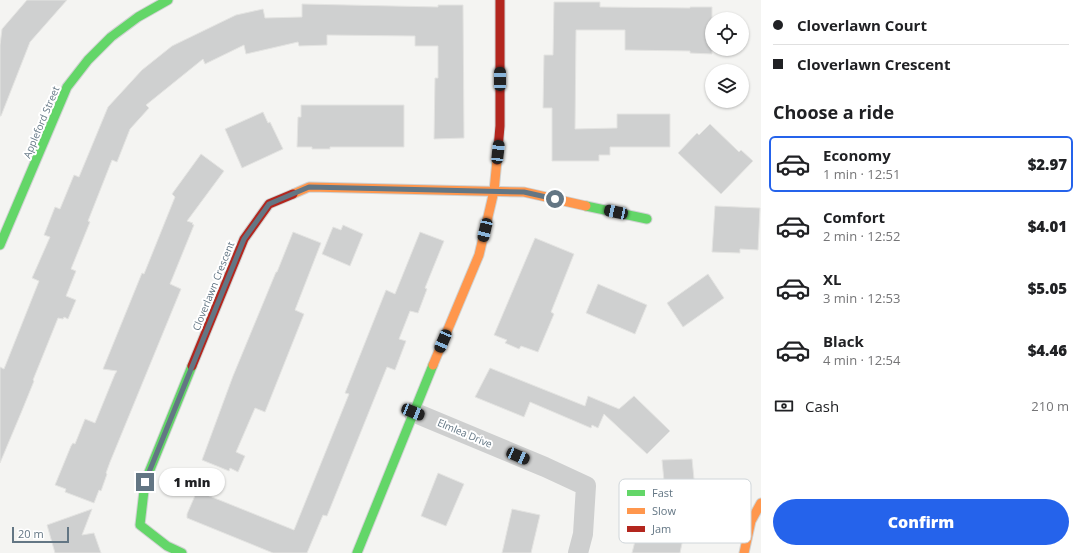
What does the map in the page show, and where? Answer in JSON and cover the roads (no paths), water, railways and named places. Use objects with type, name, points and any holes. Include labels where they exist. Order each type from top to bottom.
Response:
[{"type":"street","name":"Appleford Street","points":[[0,245],[68,86],[79,70],[111,37],[148,10],[168,0]]},
{"type":"street","points":[[357,553],[413,412],[479,255],[494,191],[500,126],[500,0]]},
{"type":"street","name":"Cloverlawn Crescent","points":[[182,553],[167,546],[140,525],[145,482],[244,239],[269,204],[309,187],[494,191]]},
{"type":"street","points":[[494,191],[524,192],[647,219]]},
{"type":"street","name":"Elmlea Drive","points":[[413,412],[545,467],[586,486],[583,534],[578,553]]},
{"type":"street","points":[[751,521],[761,503]]},
{"type":"street","points":[[744,553],[746,543]]}]
